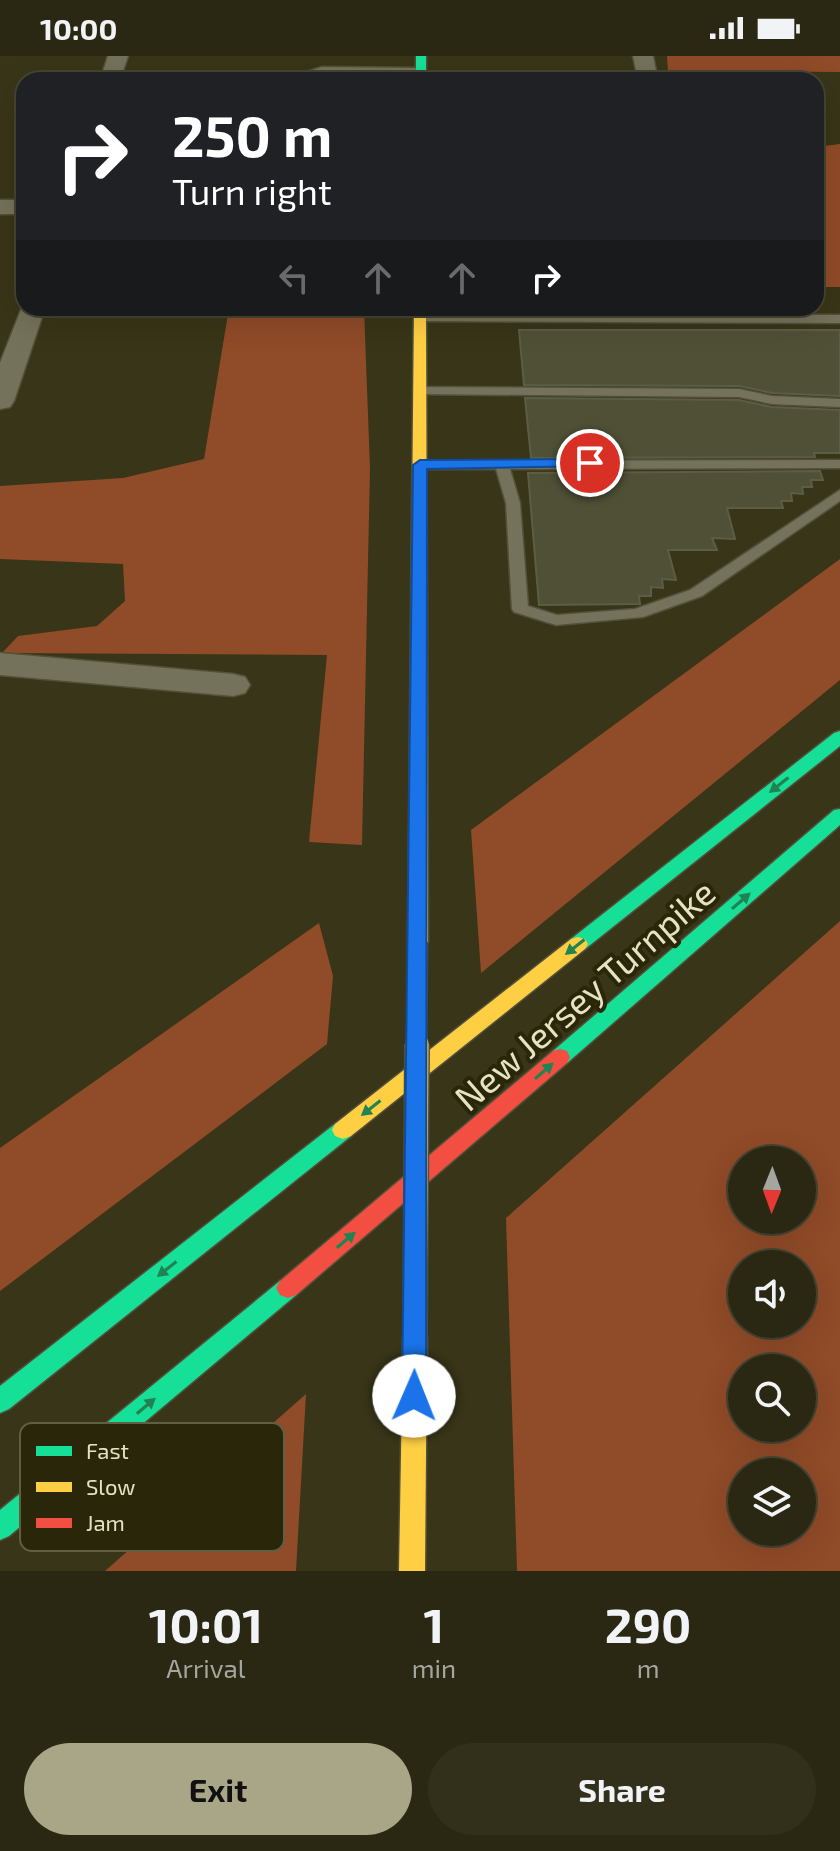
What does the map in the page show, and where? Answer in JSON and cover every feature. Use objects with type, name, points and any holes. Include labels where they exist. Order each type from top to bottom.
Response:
[{"type":"main road","points":[[412,1571],[420,316]]},
{"type":"main road","name":"New Jersey Turnpike","points":[[0,1401],[840,737]]},
{"type":"main road","name":"New Jersey Turnpike","points":[[125,1423],[425,1174],[840,815]]},
{"type":"main road","name":"New Jersey Turnpike","points":[[0,1527],[20,1510]]},
{"type":"street","points":[[0,401],[29,316]]},
{"type":"street","points":[[0,664],[233,685]]},
{"type":"lane","points":[[316,72],[421,69]]},
{"type":"lane","points":[[630,316],[840,319]]},
{"type":"lane","points":[[420,391],[739,393],[772,400],[840,403]]},
{"type":"lane","points":[[420,465],[840,464]]},
{"type":"lane","points":[[502,465],[513,503],[520,609],[556,620],[637,614],[696,593],[840,494]]},
{"type":"shaded area","points":[[667,56],[840,56],[840,72],[668,71]]},
{"type":"shaded area","points":[[840,144],[840,287],[824,287],[824,146]]},
{"type":"shaded area","points":[[228,316],[364,316],[370,468],[362,845],[309,842],[327,655],[2,653],[18,636],[97,626],[125,601],[123,564],[0,559],[0,486],[123,478],[204,459]]},
{"type":"shaded area","points":[[840,559],[840,680],[481,973],[471,830]]},
{"type":"shaded area","points":[[840,921],[840,1571],[517,1571],[506,1218]]},
{"type":"shaded area","points":[[319,923],[333,976],[327,1044],[0,1291],[0,1148]]},
{"type":"shaded area","points":[[306,1394],[296,1571],[105,1571],[128,1551],[284,1551],[284,1423],[273,1423]]},
{"type":"building","points":[[519,330],[840,330],[840,396],[772,393],[739,386],[524,385]]},
{"type":"building","points":[[525,398],[739,400],[772,407],[840,410],[840,453],[814,453],[815,457],[531,458]]},
{"type":"building","points":[[820,471],[823,480],[811,480],[812,487],[802,487],[803,494],[791,493],[792,501],[781,501],[783,508],[727,508],[735,539],[712,538],[717,550],[668,550],[676,580],[662,579],[663,588],[651,587],[651,596],[639,596],[640,604],[539,605],[528,473]]},
{"type":"traffic: fast","points":[[421,56],[421,72]]},
{"type":"traffic: fast","points":[[578,944],[840,737]]},
{"type":"traffic: fast","points":[[560,1057],[840,815]]},
{"type":"traffic: fast","points":[[0,1401],[343,1130]]},
{"type":"traffic: fast","points":[[125,1423],[288,1288]]},
{"type":"traffic: fast","points":[[0,1527],[20,1510]]},
{"type":"traffic: slow","points":[[418,942],[420,316]]},
{"type":"traffic: slow","points":[[415,1338],[418,942]]},
{"type":"traffic: slow","points":[[343,1130],[578,944]]},
{"type":"traffic: slow","points":[[412,1571],[415,1338]]},
{"type":"traffic: jam","points":[[288,1288],[560,1057]]},
{"type":"route","points":[[414,1396],[420,465],[590,463]]}]
